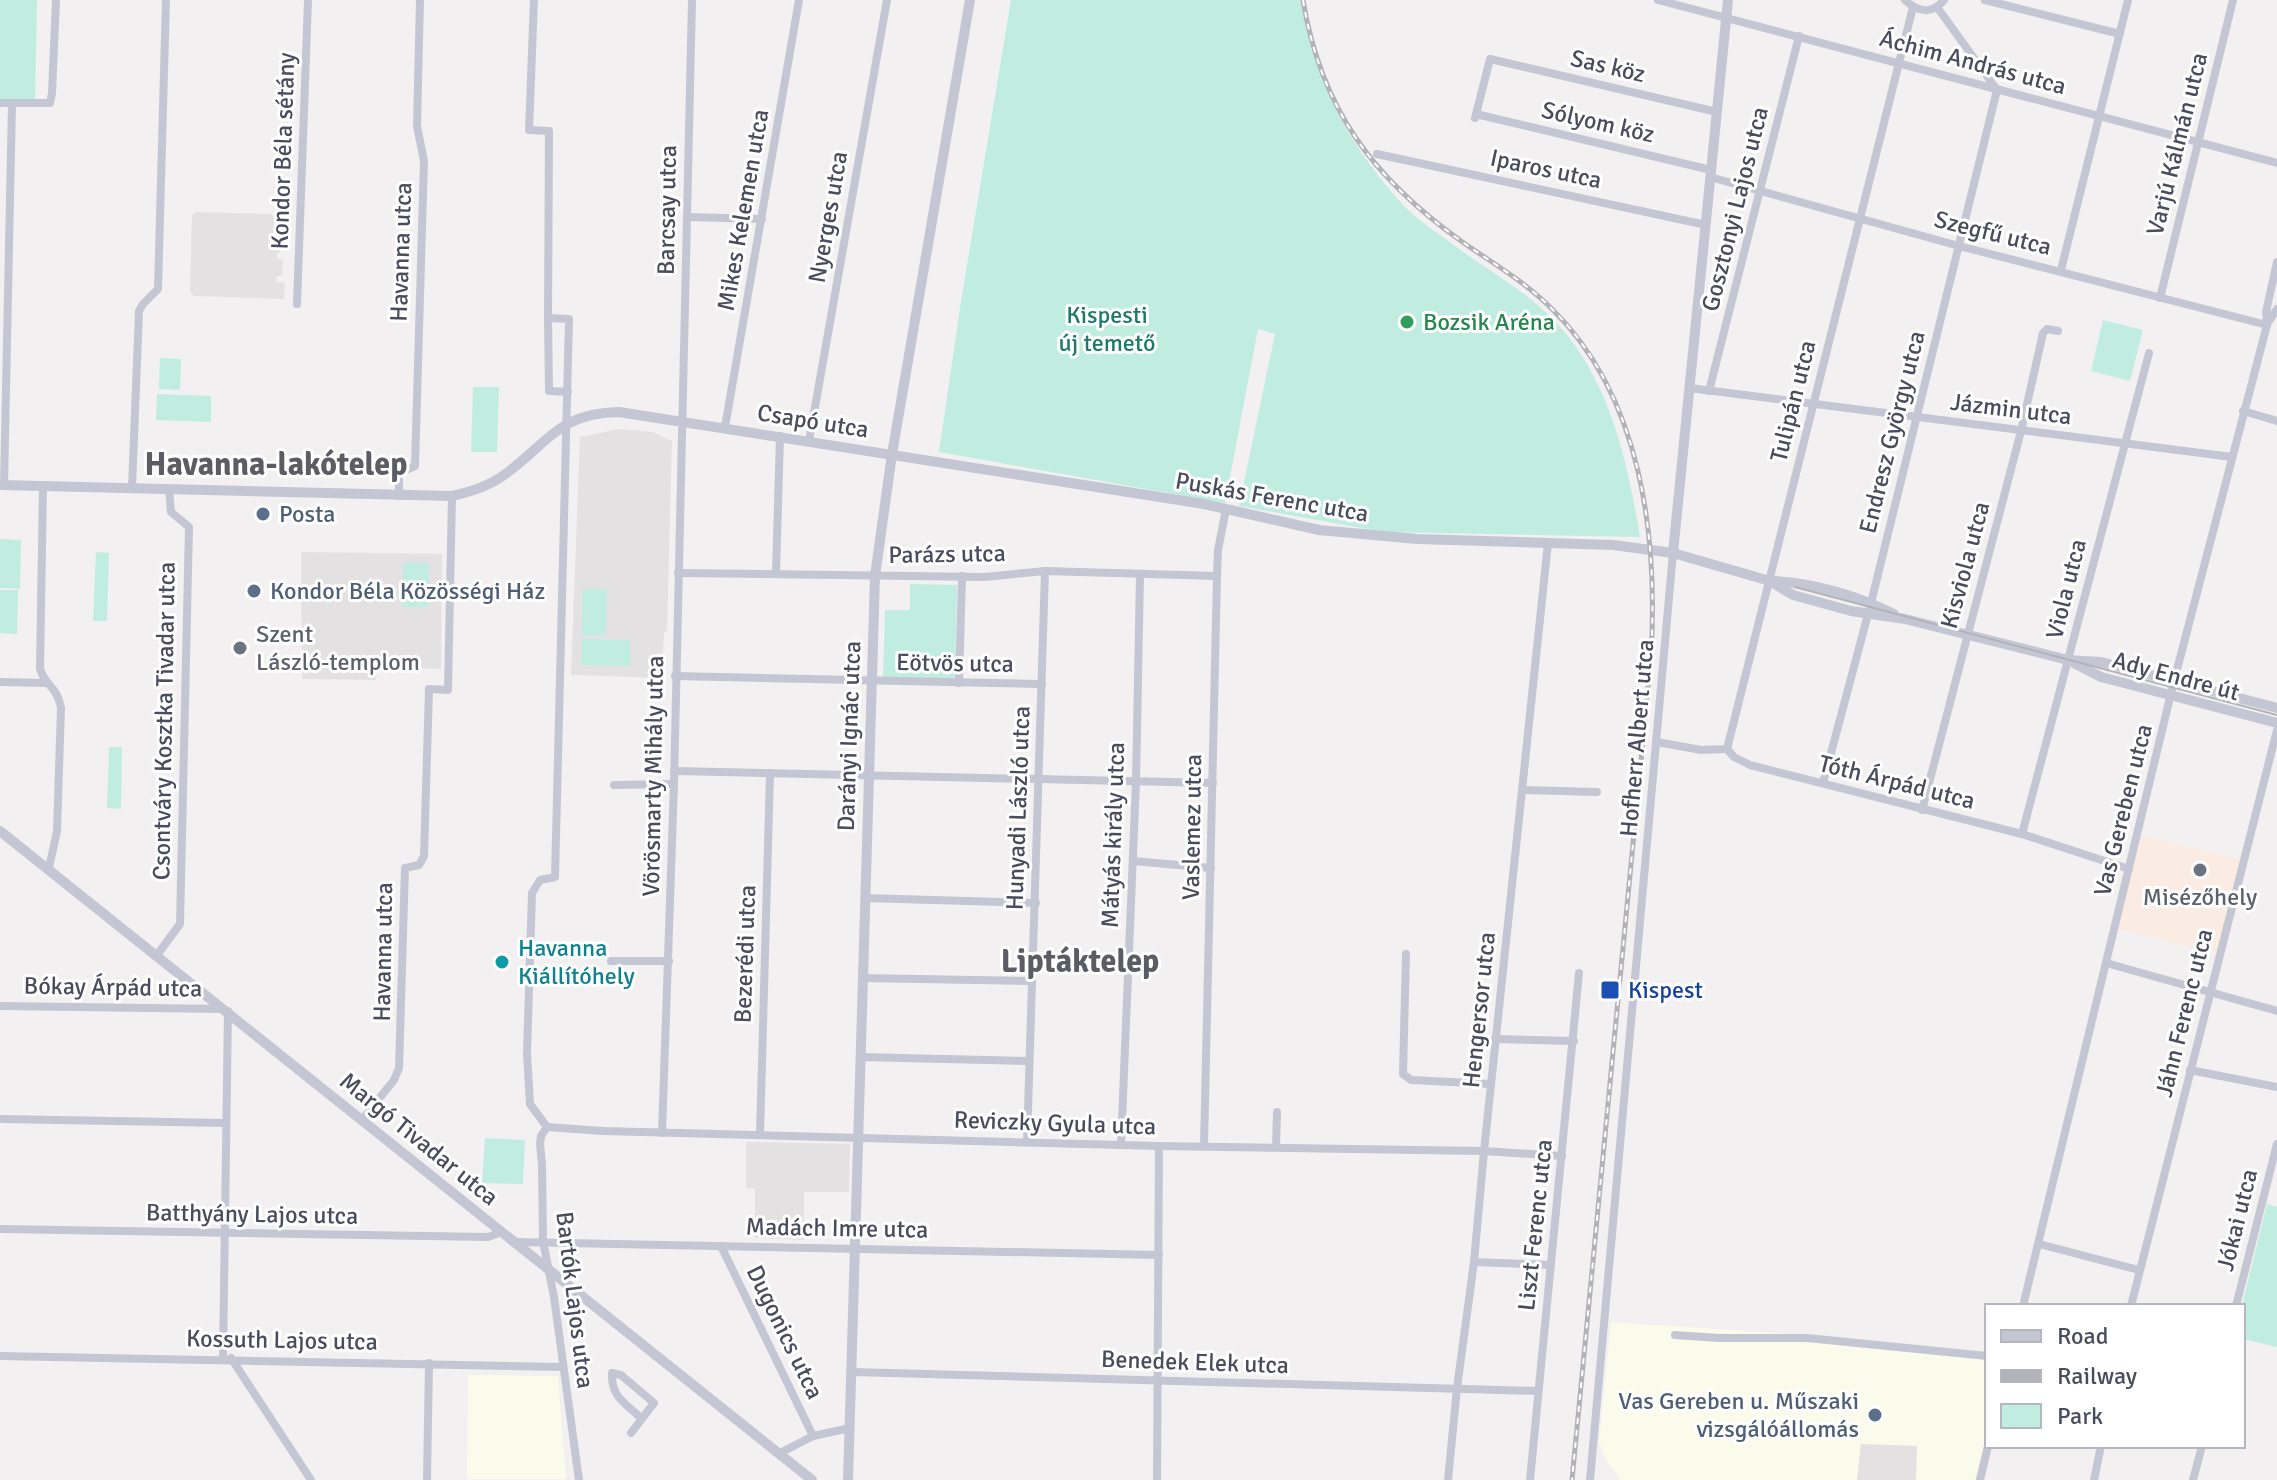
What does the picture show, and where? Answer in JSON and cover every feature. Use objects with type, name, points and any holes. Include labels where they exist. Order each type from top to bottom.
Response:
[{"type":"street","points":[[0,103],[50,103],[56,0]]},
{"type":"street","points":[[132,488],[139,311],[158,289],[166,0]]},
{"type":"street","name":"Kondor Béla sétány","points":[[297,304],[308,0]]},
{"type":"street","name":"Havanna utca","points":[[399,496],[399,473],[415,466],[424,161],[417,126],[420,0]]},
{"type":"street","points":[[534,0],[529,130],[549,131],[549,391],[568,392]]},
{"type":"street","name":"Barcsay utca","points":[[682,420],[692,0]]},
{"type":"street","name":"Mikes Kelemen utca","points":[[725,427],[799,0]]},
{"type":"street","name":"Nyerges utca","points":[[809,441],[887,0]]},
{"type":"street","name":"Darányi Ignác utca","points":[[848,1480],[875,576],[892,454],[970,0]]},
{"type":"street","name":"Áchim András utca","points":[[1658,0],[2277,163]]},
{"type":"street","name":"Hofherr Albert utca","points":[[1590,1480],[1673,553],[1728,0]]},
{"type":"street","points":[[1985,0],[2120,34]]},
{"type":"street","points":[[2061,270],[2128,0]]},
{"type":"street","name":"Varjú Kálmán utca","points":[[2160,298],[2233,0]]},
{"type":"street","points":[[1909,3],[1924,11],[1940,4],[1997,90]]},
{"type":"street","name":"Tulipán utca","points":[[1727,749],[1900,63],[1909,3]]},
{"type":"street","name":"Gosztonyi Lajos utca","points":[[1709,391],[1799,36]]},
{"type":"street","name":"Sas köz","points":[[1475,116],[1490,59],[1717,112]]},
{"type":"street","name":"Endresz György utca","points":[[1823,783],[1871,603],[1997,90]]},
{"type":"street","points":[[12,103],[2,485],[452,496],[477,489],[499,478],[553,431],[567,423]]},
{"type":"street","name":"Sólyom köz","points":[[1475,116],[1711,174]]},
{"type":"street","name":"Iparos utca","points":[[1377,154],[1706,225]]},
{"type":"street","name":"Szegfű utca","points":[[1711,174],[1760,191],[1959,246],[2267,325]]},
{"type":"street","points":[[687,217],[762,219]]},
{"type":"street","name":"Vas Gereben utca","points":[[2267,325],[2266,312],[2277,262]]},
{"type":"street","name":"Vas Gereben utca","points":[[2024,1304],[2174,681],[2243,411],[2267,325],[2277,309]]},
{"type":"street","points":[[547,1127],[530,1104],[527,1049],[532,893],[540,880],[555,877],[556,866],[569,319],[548,318]]},
{"type":"street","name":"Kisviola utca","points":[[1922,810],[2044,331],[2058,331]]},
{"type":"street","name":"Viola utca","points":[[2022,834],[2149,353]]},
{"type":"street","name":"Jázmin utca","points":[[1689,388],[2232,457]]},
{"type":"street","points":[[2243,411],[2277,421]]},
{"type":"street","name":"Csapó utca","points":[[567,423],[592,415],[619,412],[938,462]]},
{"type":"street","name":"Vörösmarty Mihály utca","points":[[662,1133],[682,420]]},
{"type":"street","points":[[776,573],[780,436]]},
{"type":"street","name":"Puskás Ferenc utca","points":[[938,462],[1226,509],[1319,530],[1417,539],[1649,549]]},
{"type":"street","points":[[43,486],[40,669],[58,694],[61,708],[57,831],[49,868]]},
{"type":"street","name":"Csontváry Kosztka Tivadar utca","points":[[157,955],[180,924],[189,527],[171,512],[169,489]]},
{"type":"street","name":"Havanna utca","points":[[362,1120],[394,1080],[399,1068],[405,868],[419,865],[424,856],[429,689],[448,690],[452,496]]},
{"type":"street","name":"Vaslemez utca","points":[[1204,1146],[1217,576],[1219,542],[1226,509]]},
{"type":"street","name":"Hengersor utca","points":[[1448,1480],[1474,1262],[1548,543]]},
{"type":"street","name":"Ady Endre út","points":[[1649,549],[1770,581],[1796,583],[1871,603],[1905,619]]},
{"type":"street","name":"Parázs utca","points":[[678,573],[996,576],[1045,571],[1217,576]]},
{"type":"street","name":"Hunyadi László utca","points":[[1027,1142],[1045,571]]},
{"type":"street","name":"Mátyás király utca","points":[[1121,1145],[1136,782],[1140,575]]},
{"type":"street","points":[[959,683],[962,576]]},
{"type":"street","name":"Ady Endre út","points":[[1770,581],[1793,595],[1866,614],[1905,619],[2068,660],[2101,662],[2277,708]]},
{"type":"street","name":"Ady Endre út","points":[[2068,660],[2101,677],[2277,723]]},
{"type":"street","name":"Eötvös utca","points":[[675,676],[1042,684]]},
{"type":"street","points":[[0,682],[48,683]]},
{"type":"street","name":"Jáhn Ferenc utca","points":[[2131,1304],[2277,730]]},
{"type":"street","name":"Tóth Árpád utca","points":[[1657,742],[1708,751],[1727,749],[1734,757],[1750,765],[2022,834],[2129,869]]},
{"type":"street","points":[[674,771],[1213,783]]},
{"type":"street","name":"Bezerédi utca","points":[[760,1135],[770,773]]},
{"type":"street","points":[[614,785],[674,784]]},
{"type":"street","points":[[1522,790],[1597,792]]},
{"type":"street","name":"Margó Tivadar utca","points":[[0,831],[812,1480]]},
{"type":"street","points":[[1133,861],[1211,868]]},
{"type":"street","points":[[865,898],[1036,903]]},
{"type":"street","points":[[1406,954],[1403,1074],[1411,1080],[1491,1084]]},
{"type":"street","points":[[611,961],[669,961]]},
{"type":"street","points":[[2106,963],[2277,1011]]},
{"type":"street","name":"Liszt Ferenc utca","points":[[1530,1480],[1579,973]]},
{"type":"street","points":[[862,978],[1032,981]]},
{"type":"street","name":"Bókay Árpád utca","points":[[0,1006],[227,1010]]},
{"type":"street","points":[[227,1010],[224,1234],[227,1358],[311,1480]]},
{"type":"street","points":[[1495,1039],[1574,1041]]},
{"type":"street","points":[[860,1057],[1029,1061]]},
{"type":"street","points":[[2190,1070],[2277,1087]]},
{"type":"street","points":[[1276,1147],[1277,1112]]},
{"type":"street","points":[[0,1119],[226,1123]]},
{"type":"street","name":"Reviczky Gyula utca","points":[[547,1127],[662,1133],[1159,1146],[1484,1151],[1562,1156]]},
{"type":"street","name":"Bartók Lajos utca","points":[[547,1127],[540,1144],[543,1241],[579,1480]]},
{"type":"street","name":"Jókai utca","points":[[2237,1304],[2277,1144]]},
{"type":"street","points":[[1157,1480],[1159,1146]]},
{"type":"street","name":"Batthyány Lajos utca","points":[[0,1229],[488,1237],[502,1232]]},
{"type":"street","name":"Madách Imre utca","points":[[515,1242],[1159,1255]]},
{"type":"street","points":[[2039,1244],[2139,1270]]},
{"type":"street","name":"Dugonics utca","points":[[721,1246],[813,1436]]},
{"type":"street","points":[[1474,1262],[1551,1265]]},
{"type":"street","points":[[1675,1335],[1807,1338],[1985,1356]]},
{"type":"street","name":"Kossuth Lajos utca","points":[[0,1356],[227,1358],[563,1367]]},
{"type":"street","points":[[427,1480],[429,1363]]},
{"type":"street","name":"Benedek Elek utca","points":[[852,1372],[1538,1391]]},
{"type":"street","points":[[631,1433],[654,1403],[621,1375],[612,1373],[615,1394],[641,1418]]},
{"type":"street","points":[[780,1453],[813,1436],[850,1428]]},
{"type":"street","points":[[1980,1480],[1988,1448]]},
{"type":"street","points":[[2094,1480],[2101,1448]]},
{"type":"street","points":[[2193,1480],[2201,1448]]},
{"type":"shaded area","points":[[196,212],[271,214],[275,218],[274,236],[281,237],[277,259],[283,260],[282,276],[277,276],[276,282],[285,283],[284,299],[194,296],[190,292],[192,215]]},
{"type":"shaded area","points":[[619,429],[653,432],[672,441],[667,630],[664,633],[662,678],[571,675],[580,437]]},
{"type":"shaded area","points":[[301,552],[442,554],[441,669],[381,667],[381,660],[377,660],[376,680],[302,679]]},
{"type":"shaded area","points":[[2137,834],[2243,860],[2219,954],[2114,928]]},
{"type":"shaded area","points":[[746,1142],[850,1144],[849,1192],[804,1192],[804,1240],[755,1238],[755,1189],[746,1188]]},
{"type":"shaded area","points":[[1611,1322],[1803,1335],[1985,1354],[1985,1441],[1975,1480],[1916,1480],[1916,1446],[1861,1444],[1857,1480],[1621,1480],[1609,1465],[1599,1443]]},
{"type":"shaded area","points":[[468,1375],[558,1376],[566,1479],[467,1479]]},
{"type":"shaded area","points":[[1861,1444],[1917,1446],[1916,1480],[1857,1480]]},
{"type":"green space","points":[[0,0],[37,0],[35,107],[0,107]]},
{"type":"green space","name":"Kispesti új temető","points":[[1011,0],[1302,0],[1316,58],[1336,110],[1382,181],[1421,221],[1537,304],[1578,350],[1593,374],[1615,426],[1640,537],[1384,532],[1239,506],[1275,334],[1258,329],[1225,503],[939,452]]},
{"type":"green space","points":[[2103,320],[2143,330],[2130,381],[2091,371]]},
{"type":"green space","points":[[160,358],[181,359],[180,390],[159,389]]},
{"type":"green space","points":[[473,387],[499,387],[497,452],[471,452]]},
{"type":"green space","points":[[157,394],[211,396],[211,422],[156,420]]},
{"type":"green space","points":[[0,539],[21,540],[20,589],[0,588]]},
{"type":"green space","points":[[96,552],[109,553],[107,621],[93,621]]},
{"type":"green space","points":[[403,562],[429,563],[428,607],[402,607]]},
{"type":"green space","points":[[910,584],[957,585],[955,679],[883,678],[885,610],[910,610]]},
{"type":"green space","points":[[583,589],[607,589],[606,635],[582,635]]},
{"type":"green space","points":[[0,590],[18,590],[17,634],[0,633]]},
{"type":"green space","points":[[582,639],[630,640],[630,666],[581,665]]},
{"type":"green space","points":[[109,747],[122,747],[121,809],[107,808]]},
{"type":"green space","points":[[485,1138],[525,1140],[523,1184],[482,1183]]},
{"type":"green space","points":[[2267,1204],[2277,1207],[2277,1347],[2245,1339],[2245,1304],[2242,1304]]},
{"type":"tram line","points":[[1795,587],[2277,715]]},
{"type":"railway","points":[[1303,0],[1323,75],[1338,108],[1377,166],[1430,217],[1543,300],[1583,345],[1607,384],[1625,427],[1647,517],[1651,564],[1651,656],[1572,1480]]},
{"type":"place","name":"Bozsik Aréna","points":[[1407,322]]},
{"type":"place","name":"Posta","points":[[263,514]]},
{"type":"place","name":"Kondor Béla Közösségi Ház","points":[[254,591]]},
{"type":"place","name":"Szent László-templom","points":[[240,648]]},
{"type":"place","name":"Misézőhely","points":[[2200,870]]},
{"type":"place","name":"Havanna Kiállítóhely","points":[[502,962]]},
{"type":"place","name":"Kispest","points":[[1610,990]]},
{"type":"place","name":"Vas Gereben u. Műszaki vizsgálóállomás","points":[[1875,1415]]},
{"type":"district","name":"Havanna-lakótelep","points":[[276,464]]},
{"type":"district","name":"Liptáktelep","points":[[1080,961]]}]
